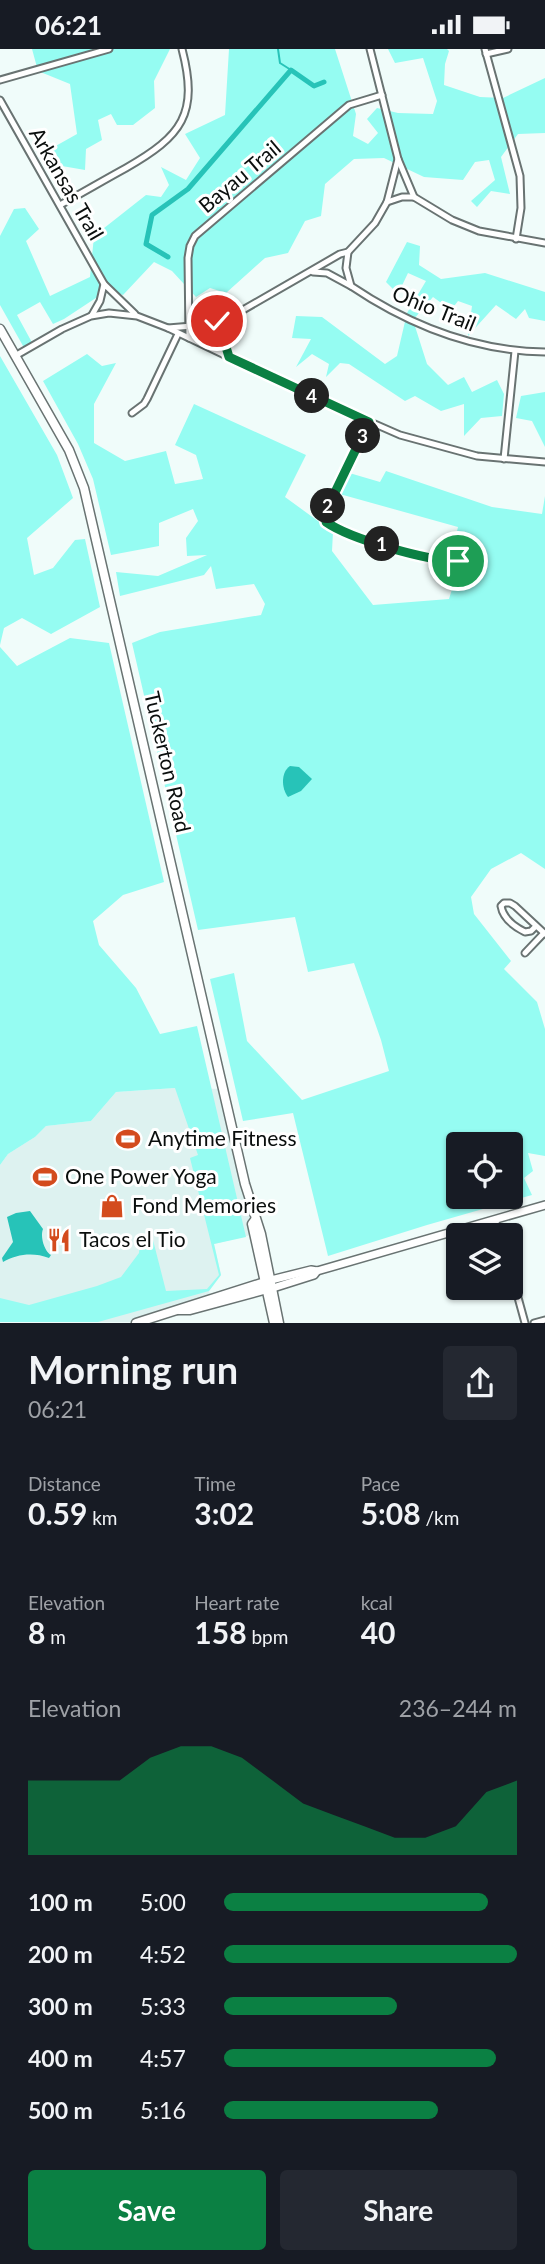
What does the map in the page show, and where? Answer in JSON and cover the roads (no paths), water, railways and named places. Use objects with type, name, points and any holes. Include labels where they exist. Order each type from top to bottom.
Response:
[{"type":"main road","name":"Tuckerton Road","points":[[0,329],[69,450],[84,488],[255,1220],[258,1223],[276,1322]]},
{"type":"main road","points":[[136,1322],[179,1310],[189,1304],[269,1285]]},
{"type":"street","points":[[0,80],[109,49]]},
{"type":"street","points":[[60,205],[148,155],[173,135],[184,117],[189,96],[182,49]]},
{"type":"street","points":[[370,49],[398,159],[414,197]]},
{"type":"street","points":[[508,49],[486,52],[520,176],[521,208],[516,239]]},
{"type":"street","name":"Bayau Trail","points":[[189,338],[188,258],[195,236],[349,105],[382,95]]},
{"type":"street","name":"Arkansas Trail","points":[[0,100],[104,284],[137,316]]},
{"type":"street","points":[[168,328],[189,327],[229,318],[348,252],[375,223],[387,202],[398,159]]},
{"type":"street","points":[[387,202],[402,197],[414,197],[461,224],[479,231],[545,243]]},
{"type":"street","points":[[348,252],[346,268],[351,286]]},
{"type":"street","name":"Ohio Trail","points":[[310,272],[327,273],[421,326],[475,344],[515,351],[545,352]]},
{"type":"street","points":[[91,316],[100,301],[104,284]]},
{"type":"street","points":[[15,356],[91,316],[109,313],[137,316],[400,435],[456,452],[545,462]]},
{"type":"street","points":[[229,318],[223,337],[229,357]]},
{"type":"street","points":[[132,413],[147,399],[178,334]]},
{"type":"street","points":[[504,459],[515,351]]},
{"type":"street","points":[[369,422],[325,513],[326,522],[374,542],[438,559],[463,559]]},
{"type":"street","points":[[524,953],[545,934],[536,926],[510,903],[501,906],[502,912],[518,929],[531,931],[536,926]]},
{"type":"street","points":[[269,1285],[311,1270],[317,1271],[545,1205]]},
{"type":"street","points":[[519,1300],[525,1322]]},
{"type":"street","points":[[534,1322],[545,1320]]},
{"type":"waterway","points":[[278,49],[280,63],[291,70]]},
{"type":"waterway","points":[[168,257],[146,244],[152,215],[188,189],[291,70],[314,86],[324,82]]},
{"type":"place","name":"Anytime Fitness","points":[[128,1139]]},
{"type":"place","name":"One Power Yoga","points":[[45,1177]]},
{"type":"place","name":"Fond Memories","points":[[112,1206]]},
{"type":"place","name":"Tacos el Tio","points":[[59,1240]]}]
